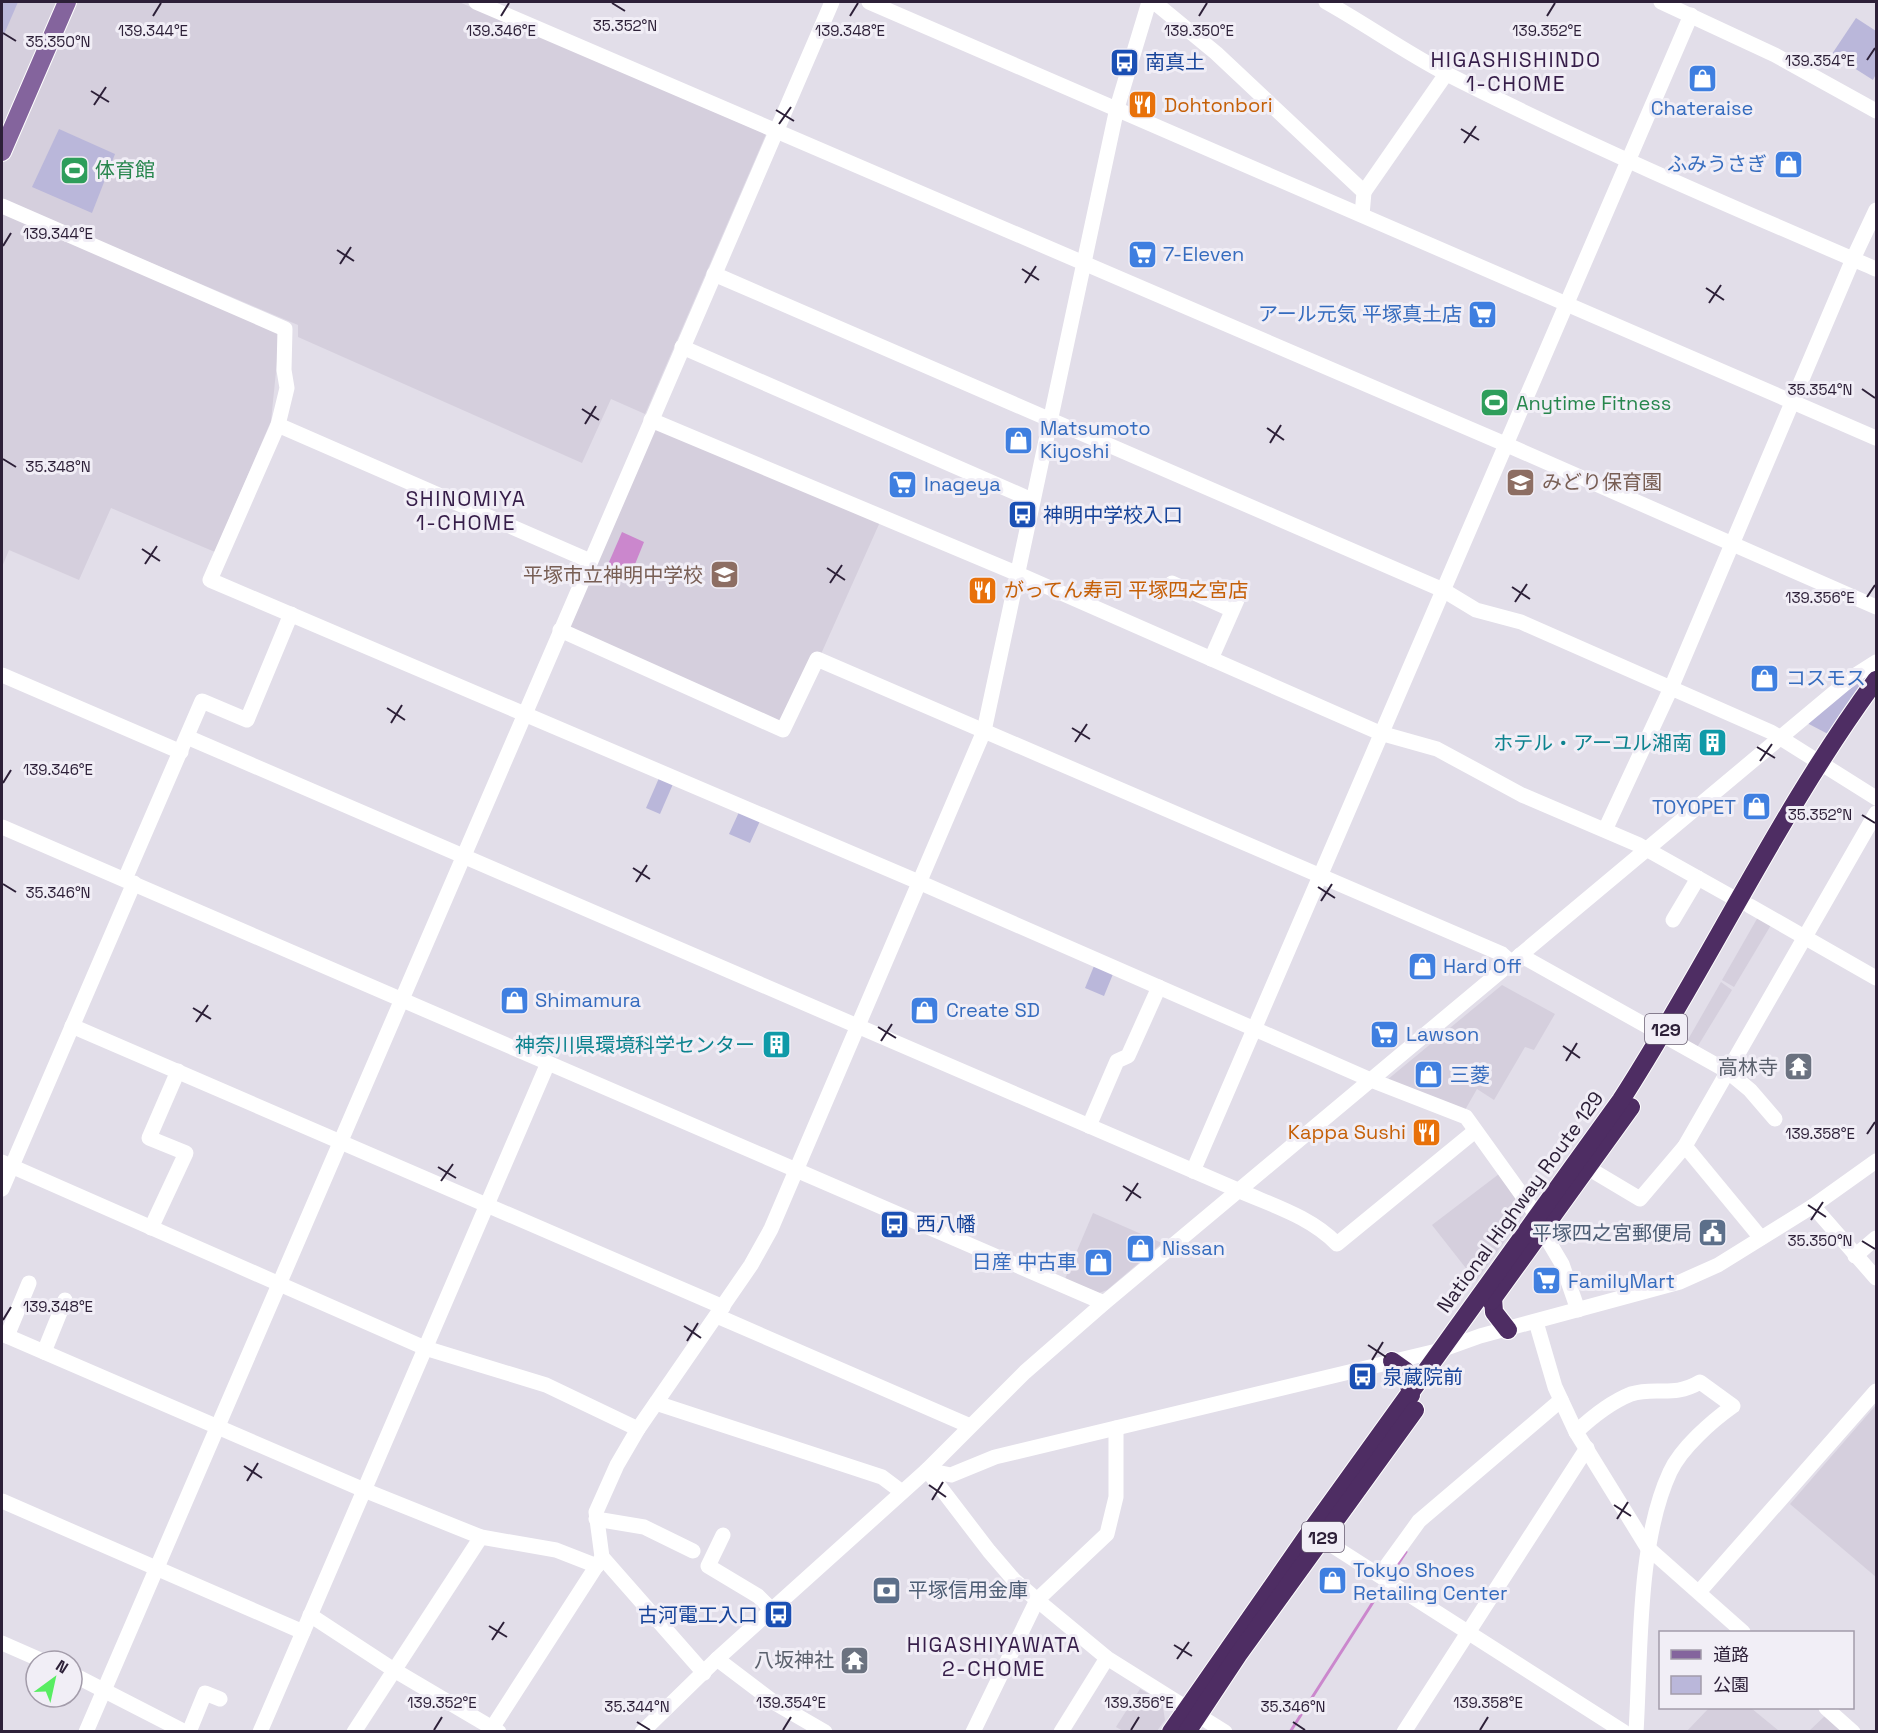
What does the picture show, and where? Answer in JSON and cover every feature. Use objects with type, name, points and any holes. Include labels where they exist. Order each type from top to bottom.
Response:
[{"type":"highway","name":"National Highway Route 129","points":[[1187,1731],[1192,1711],[1441,1350],[1540,1224],[1588,1168],[1668,1038],[1825,765],[1874,694]]},
{"type":"highway","name":"National Highway Route 129","points":[[1171,1731],[1192,1711],[1322,1539],[1493,1298],[1621,1100],[1668,1038]]},
{"type":"highway","points":[[1493,1298],[1494,1312],[1508,1330]]},
{"type":"highway","points":[[1392,1361],[1406,1371],[1411,1395]]},
{"type":"main road","points":[[2,152],[67,2]]},
{"type":"street","points":[[476,2],[1504,444],[1876,607]]},
{"type":"street","points":[[86,1731],[832,2]]},
{"type":"street","points":[[869,2],[1876,438]]},
{"type":"street","points":[[310,1615],[394,1670],[495,1730],[599,1561],[596,1519],[600,1500],[638,1429],[752,1265],[860,1026],[984,731],[1032,500],[1053,421],[1118,108],[1149,2]]},
{"type":"street","points":[[1154,2],[1216,53],[1364,192]]},
{"type":"street","points":[[1326,2],[1446,74],[1629,161],[1876,269]]},
{"type":"street","points":[[1661,2],[1775,55],[1876,111]]},
{"type":"street","points":[[1193,1171],[1504,444],[1691,15]]},
{"type":"street","points":[[1362,215],[1364,192],[1446,74]]},
{"type":"street","points":[[2,206],[285,329],[284,370],[287,388],[278,425],[210,580],[524,713],[1371,1080],[1466,1118],[1540,1224],[1562,1264],[1578,1310]]},
{"type":"street","points":[[1605,830],[1671,688],[1730,544],[1876,210]]},
{"type":"street","points":[[714,274],[1443,590],[1476,610],[1521,622],[1671,688],[1782,739],[1876,798]]},
{"type":"street","points":[[682,347],[1032,500]]},
{"type":"street","points":[[651,420],[1018,574],[1380,733],[1437,749],[1522,795],[1647,849],[1876,978]]},
{"type":"street","points":[[278,425],[590,561]]},
{"type":"street","points":[[1172,583],[1234,605],[1211,659]]},
{"type":"street","points":[[2,1189],[6,1164],[72,1026],[202,701],[247,720],[291,614]]},
{"type":"street","points":[[560,630],[783,730],[817,659],[1515,958],[1727,1071],[1750,1090],[1775,1119]]},
{"type":"street","points":[[644,1731],[717,1659],[927,1470],[1025,1372],[1104,1303],[1515,958],[1782,739],[1854,676],[1876,662]]},
{"type":"street","points":[[2,675],[463,855],[1311,1222],[1337,1244],[1475,1131]]},
{"type":"street","points":[[1588,1168],[1640,1199],[1685,1146],[1807,938],[1876,813]]},
{"type":"street","points":[[2,826],[1104,1303]]},
{"type":"street","points":[[1673,920],[1698,878]]},
{"type":"street","points":[[1089,1126],[1117,1060],[1128,1056],[1159,987]]},
{"type":"street","points":[[72,1026],[486,1206],[970,1426]]},
{"type":"street","points":[[260,1731],[548,1063]]},
{"type":"street","points":[[151,1228],[186,1153],[149,1138],[178,1071]]},
{"type":"street","points":[[1685,1146],[1761,1238]]},
{"type":"street","points":[[927,1470],[951,1475],[995,1457],[1441,1350],[1680,1282],[1718,1265],[1813,1206],[1876,1161]]},
{"type":"street","points":[[6,1164],[425,1348],[546,1385],[638,1429]]},
{"type":"street","points":[[1813,1206],[1876,1278]]},
{"type":"street","points":[[1855,1256],[1876,1238]]},
{"type":"street","points":[[29,1283],[4,1335],[364,1490],[481,1537],[556,1550],[599,1561],[704,1673]]},
{"type":"street","points":[[44,1352],[65,1299]]},
{"type":"street","points":[[1536,1322],[1561,1400],[1576,1432],[1647,1547],[1742,1631]]},
{"type":"street","points":[[1576,1432],[1594,1416],[1632,1394],[1685,1391],[1700,1382],[1733,1406],[1707,1425],[1670,1471],[1647,1547],[1636,1731]]},
{"type":"street","points":[[1699,1593],[1876,1391]]},
{"type":"street","points":[[1380,1575],[1412,1528],[1424,1516],[1561,1400]]},
{"type":"street","points":[[656,1403],[882,1477],[902,1492]]},
{"type":"street","points":[[973,1731],[1037,1600],[1107,1534],[1116,1497],[1116,1428]]},
{"type":"street","points":[[1404,1731],[1587,1448]]},
{"type":"street","points":[[927,1470],[1014,1580],[1107,1658],[1225,1731]]},
{"type":"street","points":[[2,1501],[303,1632]]},
{"type":"street","points":[[596,1519],[644,1527],[693,1551]]},
{"type":"street","points":[[723,1535],[708,1566],[758,1596],[772,1610]]},
{"type":"street","points":[[354,1731],[481,1537]]},
{"type":"street","points":[[1322,1539],[1467,1634],[1624,1731]]},
{"type":"street","points":[[2,1643],[24,1653]]},
{"type":"street","points":[[1061,1731],[1107,1658]]},
{"type":"street","points":[[717,1659],[775,1702],[825,1731]]},
{"type":"street","points":[[84,1679],[187,1731],[205,1693],[220,1700]]},
{"type":"street","points":[[1828,1709],[1853,1731]]},
{"type":"shaded area","points":[[2,2],[459,2],[766,134],[645,414],[611,399],[582,463],[298,337],[298,325],[2,200]]},
{"type":"shaded area","points":[[2,211],[280,332],[271,421],[215,552],[111,508],[79,580],[9,550],[2,567]]},
{"type":"shaded area","name":"平塚市立神明中学校","points":[[655,427],[880,522],[821,654],[815,652],[785,720],[781,722],[569,628]]},
{"type":"shaded area","points":[[622,532],[644,542],[629,579],[606,569]]},
{"type":"shaded area","points":[[1758,917],[1771,925],[1734,987],[1722,980]]},
{"type":"shaded area","points":[[1721,982],[1732,990],[1696,1049],[1686,1043]]},
{"type":"shaded area","points":[[1502,985],[1555,1014],[1534,1050],[1525,1047],[1494,1100],[1477,1089],[1465,1110],[1387,1080]]},
{"type":"shaded area","points":[[1499,1174],[1525,1213],[1476,1281],[1432,1225]]},
{"type":"shaded area","points":[[1093,1213],[1162,1243],[1107,1290],[1099,1293],[1065,1279]]},
{"type":"shaded area","points":[[1876,1405],[1876,1577],[1790,1504]]},
{"type":"shaded area","points":[[1140,1689],[1162,1701],[1165,1720],[1157,1731],[1123,1731],[1116,1727]]},
{"type":"shaded area","points":[[1708,1709],[1752,1709],[1779,1731],[1687,1731]]},
{"type":"shaded area","points":[[1827,1714],[1846,1732],[1808,1732]]},
{"type":"green space","points":[[2,2],[18,2],[2,39]]},
{"type":"green space","points":[[1856,18],[1876,31],[1876,74],[1873,80],[1832,54]]},
{"type":"green space","name":"体育館","points":[[59,129],[115,154],[92,213],[32,187]]},
{"type":"green space","points":[[1865,672],[1870,676],[1828,734],[1805,722]]},
{"type":"green space","points":[[659,778],[673,784],[660,814],[646,808]]},
{"type":"green space","points":[[739,812],[760,821],[750,843],[729,834]]},
{"type":"green space","points":[[1094,966],[1113,974],[1104,996],[1085,988]]},
{"type":"waterway","points":[[1390,1576],[1406,1552]]},
{"type":"waterway","points":[[1290,1732],[1384,1585]]},
{"type":"place","name":"南真土","points":[[1124,62]]},
{"type":"place","name":"Chateraise","points":[[1702,78]]},
{"type":"place","name":"Dohtonbori","points":[[1143,105]]},
{"type":"place","name":"ふみうさぎ","points":[[1788,164]]},
{"type":"place","name":"体育館","points":[[74,170]]},
{"type":"place","name":"7-Eleven","points":[[1142,254]]},
{"type":"place","name":"アール元気 平塚真土店","points":[[1483,314]]},
{"type":"place","name":"Anytime Fitness","points":[[1495,403]]},
{"type":"place","name":"Matsumoto Kiyoshi","points":[[1019,440]]},
{"type":"place","name":"みどり保育園","points":[[1521,482]]},
{"type":"place","name":"Inageya","points":[[903,484]]},
{"type":"place","name":"神明中学校入口","points":[[1022,515]]},
{"type":"place","name":"平塚市立神明中学校","points":[[724,575]]},
{"type":"place","name":"がってん寿司 平塚四之宮店","points":[[983,590]]},
{"type":"place","name":"コスモス","points":[[1765,678]]},
{"type":"place","name":"ホテル・アーユル湘南","points":[[1713,743]]},
{"type":"place","name":"TOYOPET","points":[[1757,807]]},
{"type":"place","name":"Hard Off","points":[[1422,966]]},
{"type":"place","name":"Shimamura","points":[[514,1000]]},
{"type":"place","name":"Create SD","points":[[925,1010]]},
{"type":"place","name":"Lawson","points":[[1385,1034]]},
{"type":"place","name":"神奈川県環境科学センター","points":[[776,1045]]},
{"type":"place","name":"高林寺","points":[[1799,1067]]},
{"type":"place","name":"三菱","points":[[1429,1075]]},
{"type":"place","name":"Kappa Sushi","points":[[1427,1132]]},
{"type":"place","name":"西八幡","points":[[895,1224]]},
{"type":"place","name":"平塚四之宮郵便局","points":[[1713,1233]]},
{"type":"place","name":"Nissan","points":[[1141,1248]]},
{"type":"place","name":"日産 中古車","points":[[1098,1262]]},
{"type":"place","name":"FamilyMart","points":[[1547,1281]]},
{"type":"place","name":"泉蔵院前","points":[[1362,1377]]},
{"type":"place","name":"Tokyo Shoes Retailing Center","points":[[1332,1581]]},
{"type":"place","name":"平塚信用金庫","points":[[887,1590]]},
{"type":"place","name":"古河電工入口","points":[[779,1615]]},
{"type":"place","name":"八坂神社","points":[[855,1660]]},
{"type":"district","name":"HIGASHISHINDO 1-CHOME","points":[[1516,71]]},
{"type":"district","name":"SHINOMIYA 1-CHOME","points":[[466,510]]},
{"type":"district","name":"HIGASHIYAWATA 2-CHOME","points":[[994,1656]]}]
